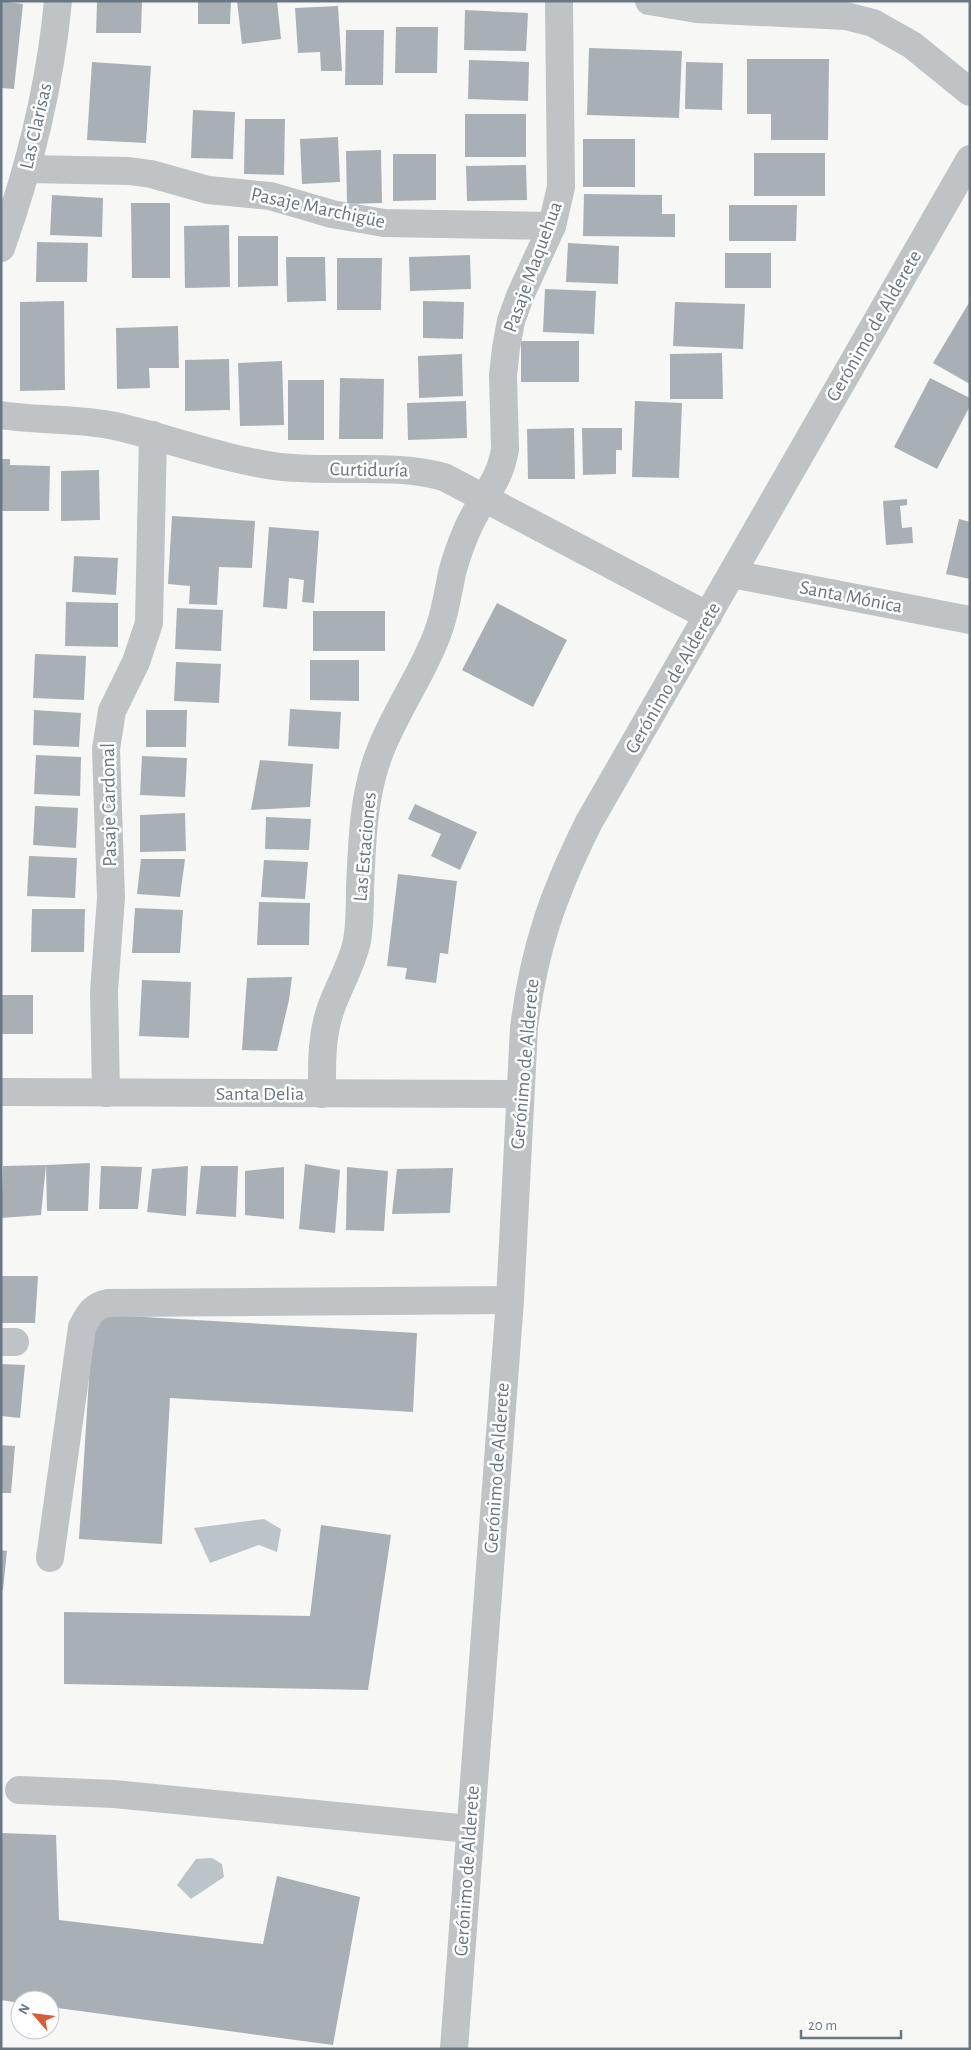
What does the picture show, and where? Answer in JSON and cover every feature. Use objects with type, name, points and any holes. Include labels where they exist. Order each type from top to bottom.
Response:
[{"type":"street","name":"Las Clarisas","points":[[1,248],[27,169],[41,115],[49,74],[58,1]]},
{"type":"street","name":"Pasaje Maquehua","points":[[484,497],[494,485],[501,472],[504,460],[503,375],[511,321],[520,296],[552,226],[561,187],[559,1]]},
{"type":"street","points":[[649,1],[697,9],[846,16],[873,23],[912,45],[970,92]]},
{"type":"street","name":"Gerónimo de Alderete","points":[[454,2049],[510,1300],[519,1094],[529,988],[538,949],[549,910],[567,865],[590,822],[970,159]]},
{"type":"street","name":"Pasaje Marchigüe","points":[[27,169],[151,174],[208,190],[270,196],[332,214],[384,223],[552,226]]},
{"type":"street","name":"Curtiduría","points":[[1,415],[112,425],[217,454],[275,466],[410,470],[444,477],[708,616]]},
{"type":"street","name":"Pasaje Cardonal","points":[[106,1093],[104,991],[111,898],[106,749],[112,710],[136,662],[150,623],[153,435]]},
{"type":"street","name":"Las Estaciones","points":[[322,1094],[322,1052],[326,1023],[349,968],[360,921],[364,813],[370,783],[390,727],[430,652],[439,631],[456,556],[484,497]]},
{"type":"street","name":"Santa Mónica","points":[[732,574],[970,620]]},
{"type":"street","name":"Santa Delia","points":[[1,1092],[519,1094]]},
{"type":"street","points":[[50,1558],[82,1326],[89,1314],[98,1305],[127,1303],[510,1300]]},
{"type":"street","points":[[19,1790],[114,1794],[470,1829]]},
{"type":"shaded area","points":[[264,1519],[281,1529],[277,1552],[259,1545],[210,1563],[194,1528]]},
{"type":"shaded area","points":[[212,1858],[222,1864],[224,1877],[191,1899],[177,1885],[196,1859]]},
{"type":"building","points":[[1,1],[23,4],[14,89],[1,88]]},
{"type":"building","points":[[97,1],[142,1],[141,33],[96,33]]},
{"type":"building","points":[[198,1],[231,1],[230,24],[198,24]]},
{"type":"building","points":[[237,1],[277,1],[281,39],[242,44]]},
{"type":"building","points":[[338,6],[342,71],[321,71],[320,52],[298,53],[295,8]]},
{"type":"building","points":[[465,10],[528,13],[526,51],[464,50]]},
{"type":"building","points":[[396,27],[438,27],[437,73],[395,73]]},
{"type":"building","points":[[346,30],[384,30],[383,85],[345,85]]},
{"type":"building","points":[[589,48],[682,51],[679,118],[587,115]]},
{"type":"building","points":[[747,59],[829,59],[828,140],[771,140],[771,114],[747,114]]},
{"type":"building","points":[[469,60],[529,62],[528,101],[468,99]]},
{"type":"building","points":[[92,62],[151,66],[146,143],[87,140]]},
{"type":"building","points":[[686,62],[723,63],[722,110],[685,109]]},
{"type":"building","points":[[193,110],[235,112],[233,159],[191,158]]},
{"type":"building","points":[[465,114],[526,114],[526,157],[465,157]]},
{"type":"building","points":[[245,119],[285,119],[284,175],[244,174]]},
{"type":"building","points":[[338,137],[340,182],[302,184],[300,139]]},
{"type":"building","points":[[583,139],[635,139],[635,187],[583,187]]},
{"type":"building","points":[[381,150],[382,203],[347,204],[346,151]]},
{"type":"building","points":[[754,153],[825,153],[825,196],[754,196]]},
{"type":"building","points":[[393,154],[436,154],[436,200],[393,201]]},
{"type":"building","points":[[526,165],[527,200],[467,201],[466,166]]},
{"type":"building","points":[[584,194],[662,195],[662,214],[675,214],[675,237],[583,236]]},
{"type":"building","points":[[52,195],[103,198],[102,237],[50,235]]},
{"type":"building","points":[[131,203],[170,203],[170,278],[132,278]]},
{"type":"building","points":[[729,205],[797,205],[796,241],[729,241]]},
{"type":"building","points":[[229,225],[230,287],[185,288],[184,226]]},
{"type":"building","points":[[238,236],[278,236],[278,286],[238,287]]},
{"type":"building","points":[[37,242],[88,243],[87,282],[36,282]]},
{"type":"building","points":[[568,243],[619,246],[618,284],[566,282]]},
{"type":"building","points":[[725,253],[771,253],[771,288],[725,288]]},
{"type":"building","points":[[470,255],[471,289],[410,291],[409,257]]},
{"type":"building","points":[[286,257],[325,257],[326,301],[287,302]]},
{"type":"building","points":[[337,258],[382,258],[381,310],[337,310]]},
{"type":"building","points":[[545,289],[596,291],[594,334],[543,332]]},
{"type":"building","points":[[64,301],[65,390],[20,391],[20,302]]},
{"type":"building","points":[[423,301],[464,302],[463,339],[423,338]]},
{"type":"building","points":[[970,301],[970,384],[933,363]]},
{"type":"building","points":[[675,302],[745,304],[743,349],[673,346]]},
{"type":"building","points":[[178,326],[179,368],[149,368],[150,388],[117,389],[116,328]]},
{"type":"building","points":[[521,341],[579,341],[579,382],[521,382]]},
{"type":"building","points":[[722,353],[723,399],[670,399],[670,354]]},
{"type":"building","points":[[462,354],[463,396],[419,398],[418,356]]},
{"type":"building","points":[[229,359],[230,410],[185,411],[185,360]]},
{"type":"building","points":[[282,361],[284,425],[240,426],[238,363]]},
{"type":"building","points":[[340,378],[384,379],[383,439],[339,439]]},
{"type":"building","points":[[930,378],[970,398],[970,406],[937,469],[894,447]]},
{"type":"building","points":[[288,380],[324,380],[324,440],[288,440]]},
{"type":"building","points":[[466,401],[467,438],[408,440],[407,403]]},
{"type":"building","points":[[635,401],[682,403],[679,478],[632,477]]},
{"type":"building","points":[[574,428],[575,479],[528,479],[527,429]]},
{"type":"building","points":[[582,428],[622,428],[622,450],[616,450],[616,474],[583,475]]},
{"type":"building","points":[[1,459],[10,459],[10,465],[50,466],[49,511],[1,511]]},
{"type":"building","points":[[99,470],[100,520],[61,521],[61,471]]},
{"type":"building","points":[[907,499],[907,505],[900,506],[902,528],[912,527],[913,543],[886,545],[883,501]]},
{"type":"building","points":[[172,516],[255,521],[252,568],[219,567],[217,605],[189,604],[190,586],[168,584]]},
{"type":"building","points":[[959,519],[970,522],[970,579],[946,574]]},
{"type":"building","points":[[269,527],[319,531],[314,603],[302,602],[304,580],[289,578],[287,609],[263,607]]},
{"type":"building","points":[[74,556],[118,558],[116,595],[72,592]]},
{"type":"building","points":[[66,602],[118,603],[118,647],[65,646]]},
{"type":"building","points":[[497,603],[567,640],[533,707],[462,670]]},
{"type":"building","points":[[177,608],[223,610],[221,651],[175,649]]},
{"type":"building","points":[[313,611],[385,611],[385,651],[313,651]]},
{"type":"building","points":[[35,654],[86,656],[84,700],[33,698]]},
{"type":"building","points":[[310,660],[359,660],[359,701],[310,700]]},
{"type":"building","points":[[176,662],[221,664],[219,703],[174,701]]},
{"type":"building","points":[[290,709],[341,712],[339,749],[288,746]]},
{"type":"building","points":[[34,710],[81,713],[79,747],[33,745]]},
{"type":"building","points":[[146,710],[187,710],[186,747],[146,747]]},
{"type":"building","points":[[36,755],[81,757],[80,796],[34,794]]},
{"type":"building","points":[[142,756],[187,758],[185,797],[140,795]]},
{"type":"building","points":[[260,760],[313,764],[310,807],[251,810]]},
{"type":"building","points":[[415,804],[477,832],[460,870],[431,856],[441,834],[408,819]]},
{"type":"building","points":[[35,806],[78,808],[76,848],[33,845]]},
{"type":"building","points":[[185,813],[186,851],[140,852],[140,815]]},
{"type":"building","points":[[266,817],[311,819],[309,850],[265,849]]},
{"type":"building","points":[[29,856],[77,858],[75,898],[27,896]]},
{"type":"building","points":[[141,859],[185,859],[180,897],[137,894]]},
{"type":"building","points":[[264,860],[308,862],[305,899],[261,897]]},
{"type":"building","points":[[398,874],[457,881],[448,954],[440,953],[436,983],[405,979],[407,968],[387,966]]},
{"type":"building","points":[[259,902],[310,903],[309,945],[257,945]]},
{"type":"building","points":[[135,908],[183,910],[180,953],[132,953]]},
{"type":"building","points":[[32,909],[85,909],[84,952],[31,952]]},
{"type":"building","points":[[292,977],[289,1000],[277,1051],[242,1050],[247,978]]},
{"type":"building","points":[[142,980],[191,982],[189,1038],[139,1036]]},
{"type":"building","points":[[1,995],[33,995],[33,1034],[1,1034]]},
{"type":"building","points":[[90,1163],[88,1211],[47,1211],[46,1165]]},
{"type":"building","points":[[305,1164],[340,1170],[335,1233],[299,1229]]},
{"type":"building","points":[[46,1165],[41,1215],[1,1218],[3,1166]]},
{"type":"building","points":[[101,1166],[142,1167],[138,1209],[99,1209]]},
{"type":"building","points":[[188,1166],[186,1216],[147,1212],[152,1169]]},
{"type":"building","points":[[201,1166],[238,1166],[236,1217],[196,1214]]},
{"type":"building","points":[[284,1167],[284,1219],[245,1215],[245,1171]]},
{"type":"building","points":[[347,1167],[388,1171],[384,1231],[346,1230]]},
{"type":"building","points":[[453,1168],[450,1213],[392,1214],[397,1169]]},
{"type":"building","points":[[1,1276],[38,1276],[35,1323],[1,1323]]},
{"type":"building","points":[[93,1314],[417,1333],[413,1412],[170,1398],[162,1544],[79,1539]]},
{"type":"building","points":[[1,1364],[25,1365],[20,1418],[1,1416]]},
{"type":"building","points":[[1,1445],[15,1446],[11,1493],[1,1493]]},
{"type":"building","points":[[321,1525],[391,1535],[368,1690],[64,1684],[64,1612],[310,1616]]},
{"type":"building","points":[[1,1550],[7,1551],[3,1590],[1,1590]]},
{"type":"building","points":[[1,1833],[56,1835],[59,1920],[263,1944],[277,1876],[360,1897],[333,2045],[60,2008],[60,1990],[10,1990],[10,2001],[1,2000]]}]
